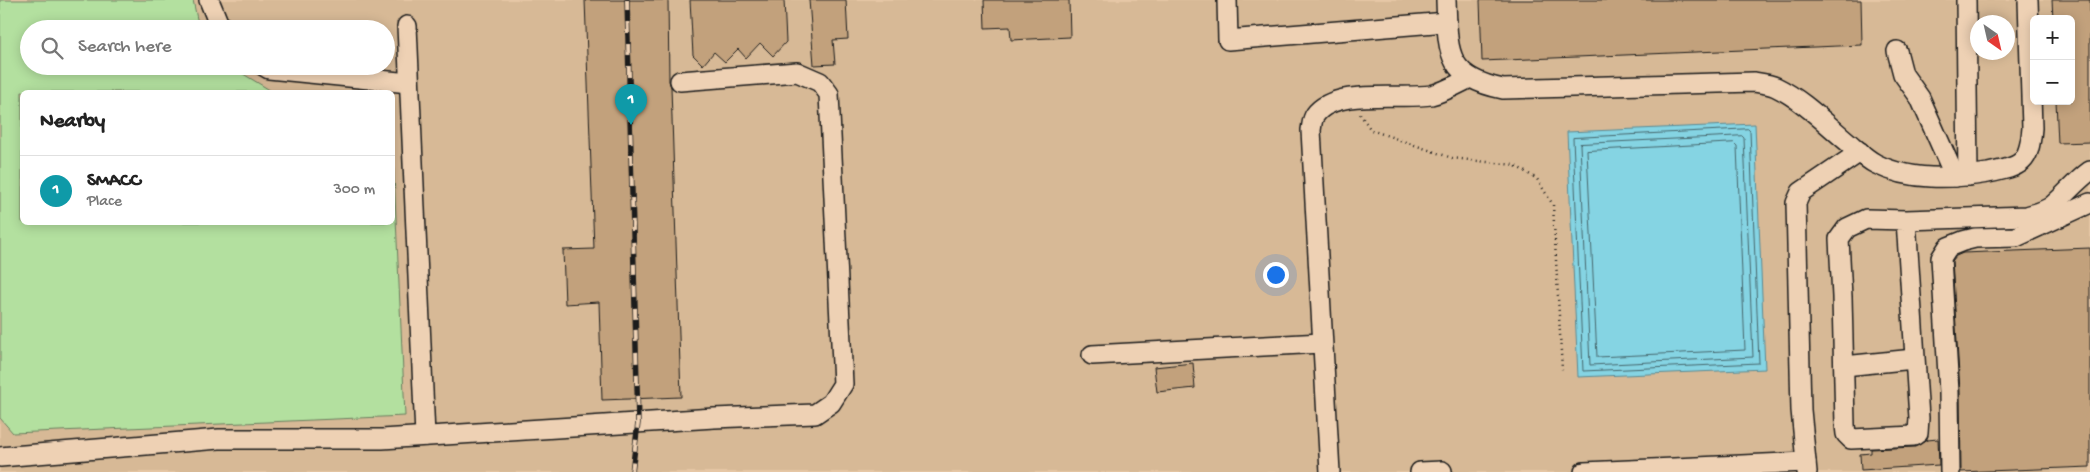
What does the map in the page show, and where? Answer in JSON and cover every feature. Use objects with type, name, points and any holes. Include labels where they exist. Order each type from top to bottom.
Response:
[{"type":"lane","points":[[209,0],[217,20]]},
{"type":"lane","points":[[1226,0],[1228,40],[1447,22]]},
{"type":"lane","points":[[1446,0],[1448,41],[1451,56],[1458,68],[1470,78],[1486,86],[1503,89],[1754,82],[1775,87],[1792,96],[1874,164],[1892,171],[1918,176],[1962,177],[2011,168],[2026,158],[2030,147],[2032,128],[2028,0]]},
{"type":"lane","points":[[1962,177],[1966,0]]},
{"type":"lane","points":[[407,26],[425,436]]},
{"type":"lane","points":[[1897,51],[1904,74],[1920,98],[1962,177]]},
{"type":"lane","points":[[0,457],[219,439],[382,439],[714,418],[815,414],[831,403],[843,384],[829,94],[820,82],[797,72],[680,81]]},
{"type":"lane","points":[[329,75],[409,83]]},
{"type":"lane","points":[[1330,472],[1311,130],[1314,116],[1322,108],[1334,102],[1361,97],[1431,95],[1470,78]]},
{"type":"lane","points":[[1584,472],[1806,467],[1801,410],[1796,204],[1801,192],[1860,152]]},
{"type":"lane","points":[[1906,220],[1919,418],[1918,433],[1914,436],[1851,439],[1846,434],[1845,425],[1839,239],[1846,228],[1866,219],[1906,220],[2027,216],[2043,211],[2053,205],[2074,183],[2090,171]]},
{"type":"lane","points":[[1950,472],[1949,392],[1941,258],[1948,247],[1963,241],[1975,238],[2016,237],[2090,203]]},
{"type":"lane","points":[[1092,355],[1322,343]]},
{"type":"lane","points":[[1844,366],[1914,359]]},
{"type":"lane","points":[[1420,472],[1442,470]]},
{"type":"path","points":[[1361,97],[1360,114],[1371,130],[1452,158],[1514,165],[1537,179],[1553,206],[1562,370]]},
{"type":"shaded area","points":[[0,0],[2090,0],[2090,472],[0,472]]},
{"type":"green space","points":[[0,0],[193,0],[198,20],[20,20],[20,75],[245,75],[270,90],[20,90],[20,225],[395,225],[395,196],[405,416],[13,433],[0,418]]},
{"type":"water","points":[[1755,124],[1765,369],[1578,377],[1567,132]]},
{"type":"building","points":[[585,0],[668,0],[669,81],[671,87],[681,397],[602,400],[599,302],[565,304],[563,250],[594,249]]},
{"type":"building","points":[[690,0],[784,0],[786,42],[773,56],[760,43],[746,58],[738,49],[725,62],[714,52],[703,65],[693,55]]},
{"type":"building","points":[[809,0],[846,0],[848,39],[833,40],[835,64],[814,65]]},
{"type":"building","points":[[984,0],[1069,0],[1070,37],[1011,40],[1010,27],[985,28]]},
{"type":"building","points":[[1480,0],[1861,0],[1862,45],[1482,61]]},
{"type":"building","points":[[2052,0],[2090,0],[2090,142],[2058,143],[2056,105],[2075,105],[2075,15],[2053,15]]},
{"type":"building","points":[[2090,248],[2090,467],[1961,472],[1960,391],[1952,261],[1956,256],[1963,253]]},
{"type":"building","points":[[1193,363],[1195,388],[1157,392],[1154,367]]},
{"type":"building","points":[[1938,439],[1939,465],[1861,470],[1860,454],[1871,453],[1871,449],[1915,447],[1927,440]]},
{"type":"railway","points":[[627,0],[638,423],[632,472]]},
{"type":"place","name":"SMACC","points":[[631,125]]}]
